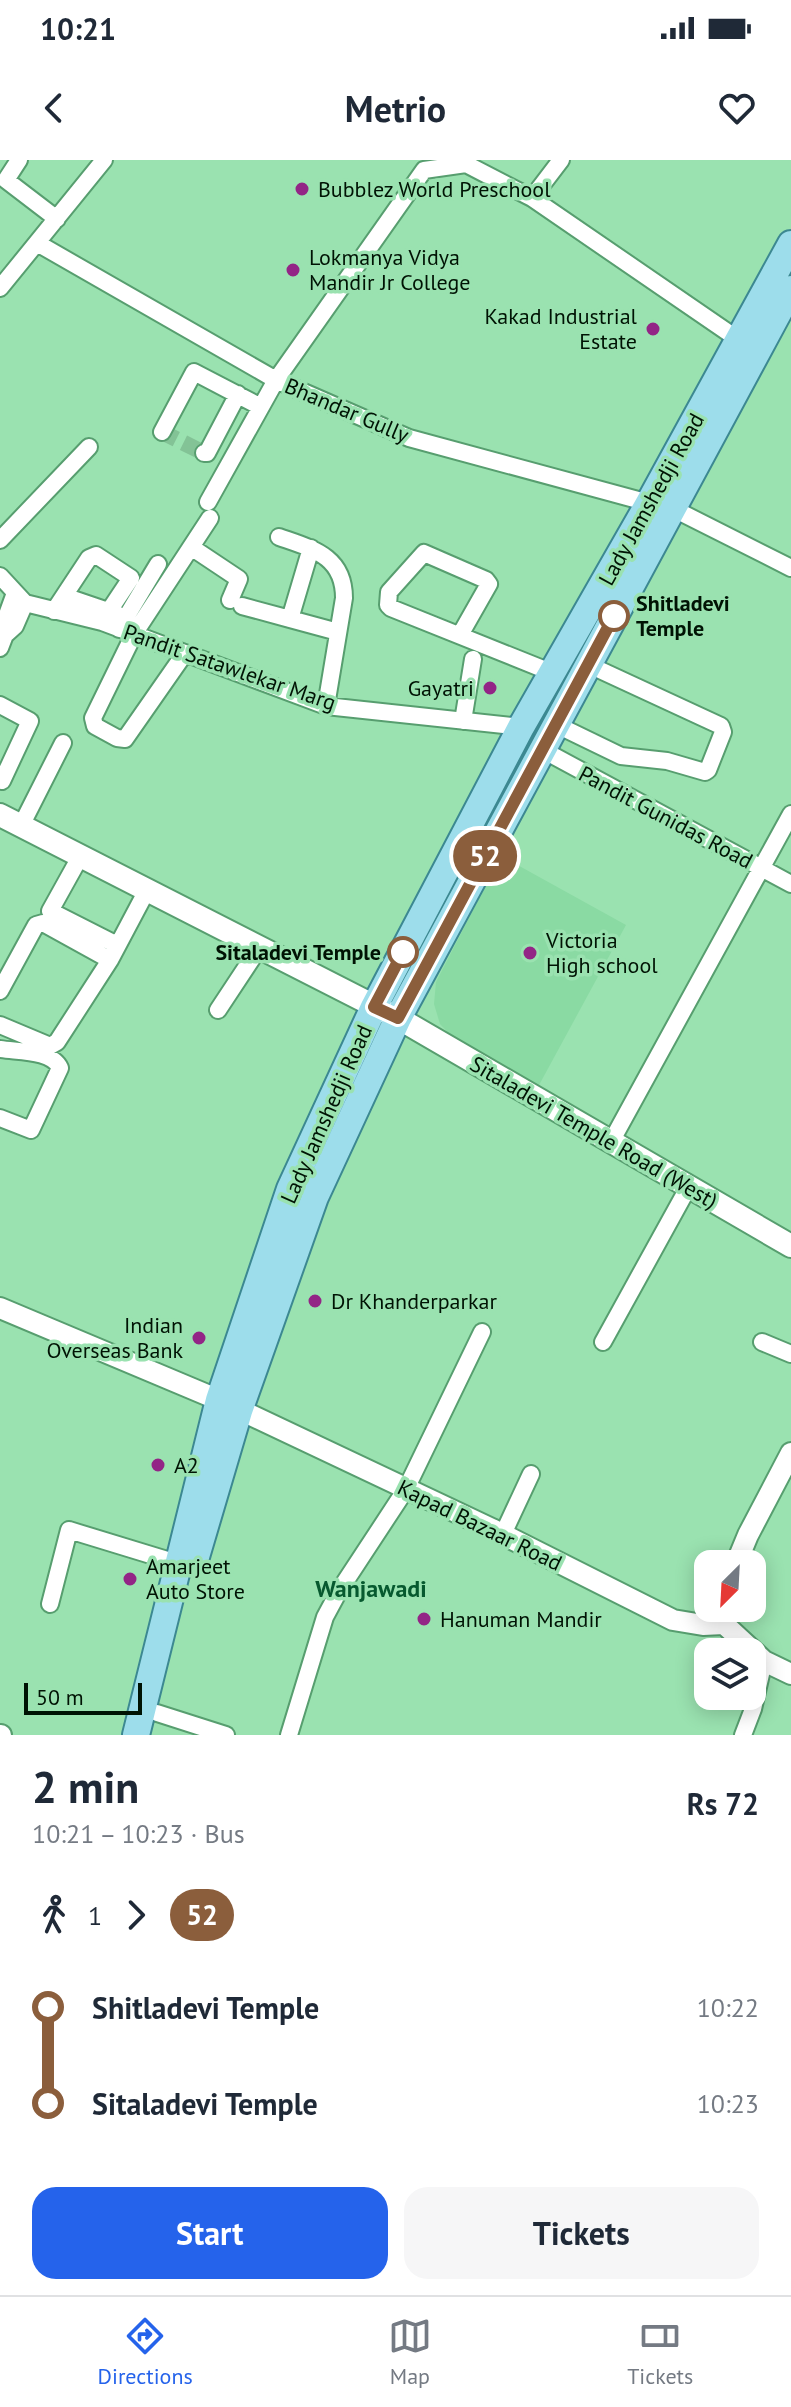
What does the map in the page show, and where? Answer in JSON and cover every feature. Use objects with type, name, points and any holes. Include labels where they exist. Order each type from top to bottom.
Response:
[{"type":"main road","name":"Lady Jamshedji Road","points":[[136,1735],[177,1563],[229,1406],[290,1189],[386,1012],[541,749],[587,664],[739,340],[791,244]]},
{"type":"main road","name":"Lady Jamshedji Road","points":[[386,1012],[521,727],[661,506],[791,289]]},
{"type":"main road","name":"Sitaladevi Temple Road (West)","points":[[0,815],[386,1012],[791,1246]]},
{"type":"main road","name":"Lady Jamshedji Road","points":[[156,1724],[229,1406]]},
{"type":"street","points":[[19,160],[3,183],[53,216]]},
{"type":"street","points":[[0,288],[37,243],[95,160]]},
{"type":"street","points":[[53,216],[104,160]]},
{"type":"street","points":[[532,198],[561,160]]},
{"type":"street","name":"Bhandar Gully","points":[[739,340],[532,198],[465,162],[424,170],[276,380],[409,438],[661,506],[791,568]]},
{"type":"street","points":[[37,243],[276,380],[191,547],[126,627]]},
{"type":"street","points":[[162,432],[194,372],[261,407]]},
{"type":"street","points":[[204,453],[207,453],[238,394]]},
{"type":"street","points":[[0,540],[89,447]]},
{"type":"street","points":[[279,537],[311,548],[338,569],[344,580],[326,706]]},
{"type":"street","points":[[191,547],[239,579],[236,603],[338,632]]},
{"type":"street","points":[[290,619],[311,548]]},
{"type":"street","points":[[460,635],[489,584],[424,553],[389,592],[388,605],[460,635],[553,673]]},
{"type":"street","points":[[54,611],[89,558],[99,556],[131,578],[109,611]]},
{"type":"street","points":[[158,564],[126,627],[92,722],[98,729],[125,739],[185,653]]},
{"type":"street","points":[[0,576],[14,601],[15,626],[3,641]]},
{"type":"street","points":[[64,596],[109,611],[126,627]]},
{"type":"street","name":"Pandit Satawlekar Marg","points":[[14,601],[126,627],[185,653],[326,706],[521,727]]},
{"type":"street","points":[[463,721],[473,659]]},
{"type":"street","points":[[555,724],[621,756],[667,761],[705,772],[708,770],[723,732],[721,726],[587,664]]},
{"type":"street","points":[[0,705],[30,721],[2,781]]},
{"type":"street","points":[[21,826],[63,743]]},
{"type":"street","name":"Pandit Gunidas Road","points":[[541,749],[791,884]]},
{"type":"street","points":[[611,1142],[791,814]]},
{"type":"street","points":[[80,857],[50,911],[113,953]]},
{"type":"street","points":[[0,1025],[50,1046],[57,1042],[113,953],[146,892]]},
{"type":"street","points":[[0,991],[36,925],[43,923],[113,953]]},
{"type":"street","points":[[218,1010],[259,948]]},
{"type":"street","points":[[0,1049],[49,1057],[60,1068],[31,1130],[0,1118]]},
{"type":"street","points":[[603,1342],[689,1186]]},
{"type":"street","name":"Kapad Bazaar Road","points":[[0,1308],[229,1406],[503,1534],[673,1620],[703,1625],[710,1622]]},
{"type":"street","points":[[289,1735],[325,1617],[406,1489],[482,1332]]},
{"type":"street","points":[[762,1342],[791,1354]]},
{"type":"street","points":[[742,1550],[791,1453]]},
{"type":"street","points":[[503,1534],[531,1474]]},
{"type":"street","points":[[50,1604],[69,1530],[177,1563]]},
{"type":"street","points":[[730,1622],[744,1638]]},
{"type":"street","points":[[766,1662],[791,1674]]},
{"type":"street","points":[[743,1735],[753,1710]]},
{"type":"street","points":[[156,1724],[226,1735]]},
{"type":"shaded area","name":"Victoria High school","points":[[501,856],[626,925],[538,1087],[457,1042],[440,1024],[434,1004],[436,982]]},
{"type":"tunnel","points":[[162,432],[204,453]]},
{"type":"bus line","name":"52","points":[[403,952],[374,1007],[398,1018],[614,616]]},
{"type":"place","name":"Bubblez World Preschool","points":[[302,189]]},
{"type":"place","name":"Lokmanya Vidya Mandir Jr College","points":[[293,270]]},
{"type":"place","name":"Kakad Industrial Estate","points":[[653,329]]},
{"type":"place","name":"Shitladevi Temple","points":[[614,616]]},
{"type":"place","name":"Gayatri","points":[[490,688]]},
{"type":"place","name":"Sitaladevi Temple","points":[[403,952]]},
{"type":"place","name":"Victoria High school","points":[[530,953]]},
{"type":"place","name":"Dr Khanderparkar","points":[[315,1301]]},
{"type":"place","name":"Indian Overseas Bank","points":[[199,1338]]},
{"type":"place","name":"A2","points":[[158,1465]]},
{"type":"place","name":"Amarjeet Auto Store","points":[[130,1579]]},
{"type":"place","name":"Hanuman Mandir","points":[[424,1619]]},
{"type":"district","name":"Wanjawadi","points":[[371,1588]]}]
